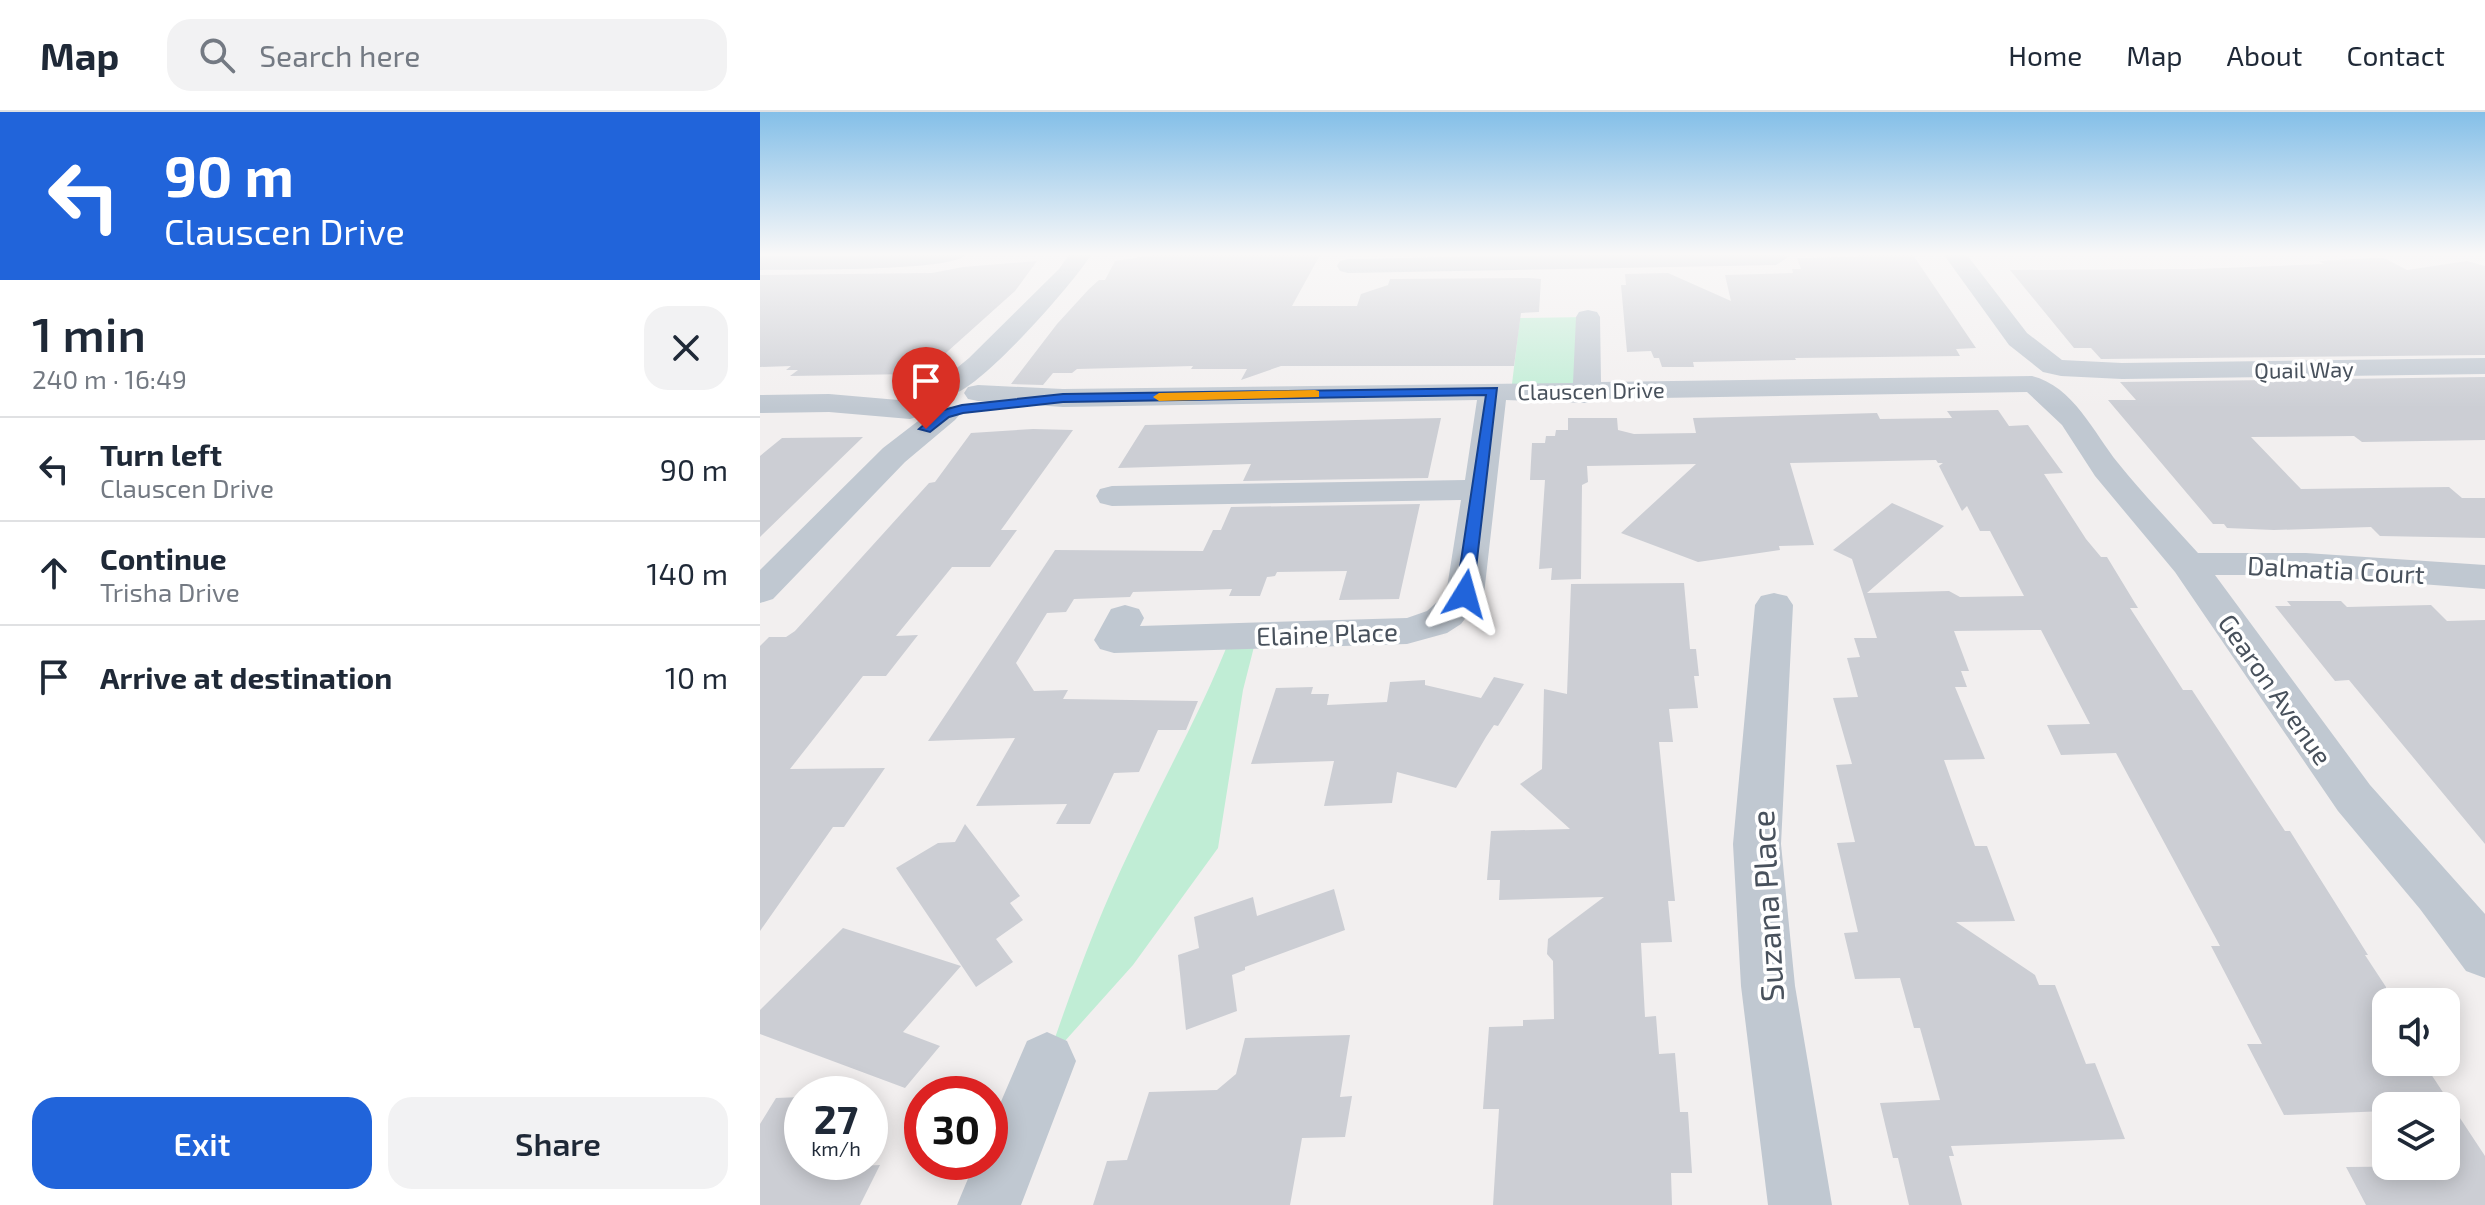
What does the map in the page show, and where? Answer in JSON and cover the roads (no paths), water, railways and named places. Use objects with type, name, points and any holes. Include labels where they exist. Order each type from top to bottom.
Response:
[{"type":"street","points":[[760,591],[1036,306]]},
{"type":"street","points":[[1587,394],[1588,306]]},
{"type":"street","name":"Gearon Avenue","points":[[1993,306],[2045,376],[2106,469],[2188,564],[2325,760],[2354,798],[2438,893],[2485,954]]},
{"type":"street","name":"Quail Way","points":[[2045,376],[2122,371],[2485,366]]},
{"type":"street","name":"Clauscen Drive","points":[[760,404],[948,397],[1493,391],[1587,394],[1639,389],[1974,381],[2045,376]]},
{"type":"street","name":"Elaine Place","points":[[1114,640],[1407,631],[1441,623],[1460,604],[1465,594],[1493,391]]},
{"type":"street","points":[[1112,496],[1480,490]]},
{"type":"street","name":"Dalmatia Court","points":[[2188,564],[2306,564],[2485,577]]},
{"type":"street","name":"Suzana Place","points":[[1774,605],[1757,844],[1768,986],[1800,1205]]},
{"type":"street","points":[[989,1205],[1047,1061]]}]
